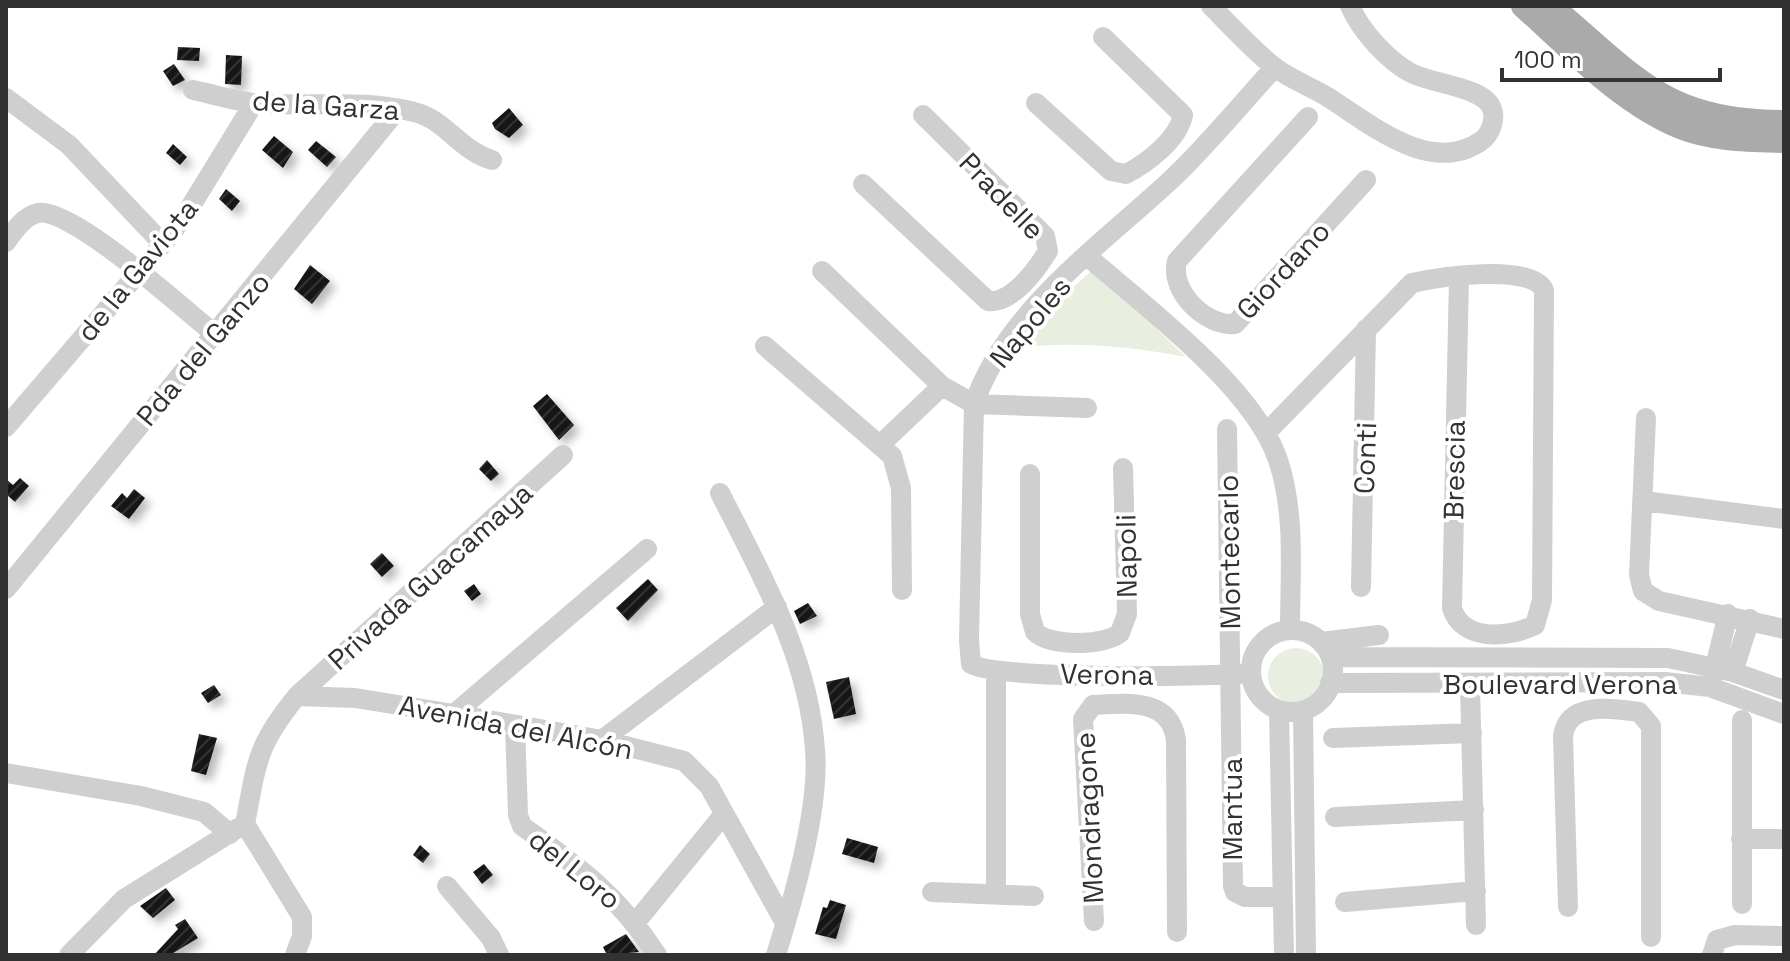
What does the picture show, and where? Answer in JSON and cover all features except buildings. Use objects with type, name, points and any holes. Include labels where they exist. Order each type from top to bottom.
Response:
[{"type":"main road","points":[[1523,6],[1624,93],[1651,112],[1784,141]]},
{"type":"main road","points":[[1551,6],[1635,79],[1700,124],[1784,122]]},
{"type":"street","points":[[1211,6],[1275,67],[1413,147],[1450,152],[1468,149],[1484,139],[1492,126],[1494,113],[1488,100],[1476,92],[1408,72],[1361,25],[1350,6]]},
{"type":"street","points":[[1036,103],[1111,171],[1126,174],[1157,153],[1182,123],[1183,115],[1103,37]]},
{"type":"street","name":"Napoles","points":[[969,657],[974,404],[982,381],[1003,346],[1041,299],[1178,172],[1275,67]]},
{"type":"street","name":"de la Garza","points":[[193,90],[254,103],[361,102],[398,109],[430,118],[471,153],[492,160]]},
{"type":"street","points":[[6,98],[69,145],[163,244]]},
{"type":"street","name":"de la Gaviota","points":[[6,427],[186,214],[254,103]]},
{"type":"street","name":"Pda del Ganzo","points":[[6,589],[398,109]]},
{"type":"street","name":"Pradelle","points":[[923,115],[1045,236],[1048,251],[1025,282]]},
{"type":"street","name":"Giordano","points":[[1308,117],[1177,261],[1176,279],[1192,303],[1218,323],[1235,324],[1366,180]]},
{"type":"street","points":[[1157,153],[1178,172]]},
{"type":"street","points":[[863,184],[988,301],[1001,299],[1025,282],[1041,299]]},
{"type":"street","points":[[6,242],[29,217],[48,213],[85,229],[216,335]]},
{"type":"street","points":[[1088,257],[1171,329],[1240,397],[1266,433],[1278,460],[1289,515],[1290,630]]},
{"type":"street","points":[[822,271],[942,386],[974,404],[1087,408]]},
{"type":"street","points":[[1266,433],[1412,283],[1459,277],[1527,276],[1541,284],[1544,290],[1540,613],[1535,625],[1524,630],[1495,634],[1497,659]]},
{"type":"street","name":"Brescia","points":[[1459,277],[1452,608],[1463,627],[1495,634]]},
{"type":"street","name":"Giordano","points":[[1171,329],[1192,303]]},
{"type":"street","name":"Conti","points":[[1361,587],[1366,329]]},
{"type":"street","points":[[765,346],[881,444],[899,470],[902,590]]},
{"type":"street","points":[[881,444],[942,386]]},
{"type":"street","points":[[1646,418],[1639,575],[1643,591],[1659,601],[1784,629]]},
{"type":"street","name":"Montecarlo","points":[[1227,429],[1241,674]]},
{"type":"street","name":"Privada Guacamaya","points":[[297,696],[563,455]]},
{"type":"street","name":"Napoli","points":[[1030,474],[1031,624],[1035,632],[1048,640],[1080,641],[1114,638],[1126,624],[1123,468]]},
{"type":"street","points":[[720,493],[777,607],[806,689],[816,753],[808,822],[775,954]]},
{"type":"street","points":[[1644,501],[1784,519]]},
{"type":"street","points":[[454,714],[647,549]]},
{"type":"street","points":[[602,740],[777,607]]},
{"type":"street","points":[[1719,675],[1728,614]]},
{"type":"street","points":[[1719,675],[1750,619]]},
{"type":"street","points":[[1290,630],[1308,633],[1326,650],[1330,683],[1322,700],[1303,711],[1279,711],[1264,702],[1241,674],[1267,639],[1290,630]]},
{"type":"street","points":[[1326,650],[1379,635]]},
{"type":"street","points":[[1080,641],[1080,674]]},
{"type":"street","name":"Boulevard Verona","points":[[1326,650],[1497,659],[1653,657],[1784,690]]},
{"type":"street","name":"Verona","points":[[969,657],[977,667],[996,671],[1241,674]]},
{"type":"street","points":[[996,671],[996,893]]},
{"type":"street","points":[[1126,674],[1126,706],[1161,710],[1172,721],[1175,731],[1177,932]]},
{"type":"street","name":"Mantua","points":[[1241,674],[1233,886],[1235,892],[1245,897],[1283,897]]},
{"type":"street","name":"Boulevard Verona","points":[[1330,683],[1470,685],[1719,675],[1784,714]]},
{"type":"street","points":[[1604,682],[1607,710]]},
{"type":"street","points":[[1470,685],[1476,925]]},
{"type":"street","points":[[69,955],[124,899],[238,829],[259,750],[270,729],[297,696]]},
{"type":"street","name":"Avenida del Alcón","points":[[297,696],[355,698],[454,714],[602,740],[684,761],[709,786],[785,923]]},
{"type":"street","name":"Mondragone","points":[[1094,921],[1083,719],[1093,705],[1126,706]]},
{"type":"street","points":[[1568,907],[1564,729],[1575,713],[1607,710],[1639,712],[1651,726],[1651,937]]},
{"type":"street","points":[[1279,711],[1284,955]]},
{"type":"street","points":[[1303,711],[1306,955]]},
{"type":"street","points":[[1742,720],[1742,904]]},
{"type":"street","name":"del Loro","points":[[515,725],[518,815],[522,826],[606,888],[636,922],[657,955]]},
{"type":"street","points":[[1333,738],[1472,733]]},
{"type":"street","points":[[6,773],[141,796],[204,812],[238,829],[302,917],[302,936],[295,955]]},
{"type":"street","points":[[1335,817],[1474,810]]},
{"type":"street","points":[[636,922],[724,814]]},
{"type":"street","points":[[1741,839],[1784,839]]},
{"type":"street","points":[[447,886],[491,938],[499,955]]},
{"type":"street","points":[[1345,902],[1476,891]]},
{"type":"street","points":[[932,892],[1034,896]]},
{"type":"street","points":[[1714,948],[1735,935],[1778,942]]},
{"type":"green space","points":[[1091,271],[1097,272],[1186,357],[1101,346],[1015,348],[1052,307]]},
{"type":"green space","points":[[1296,648],[1316,656],[1324,676],[1316,696],[1296,704],[1276,696],[1268,676],[1276,656]]}]
